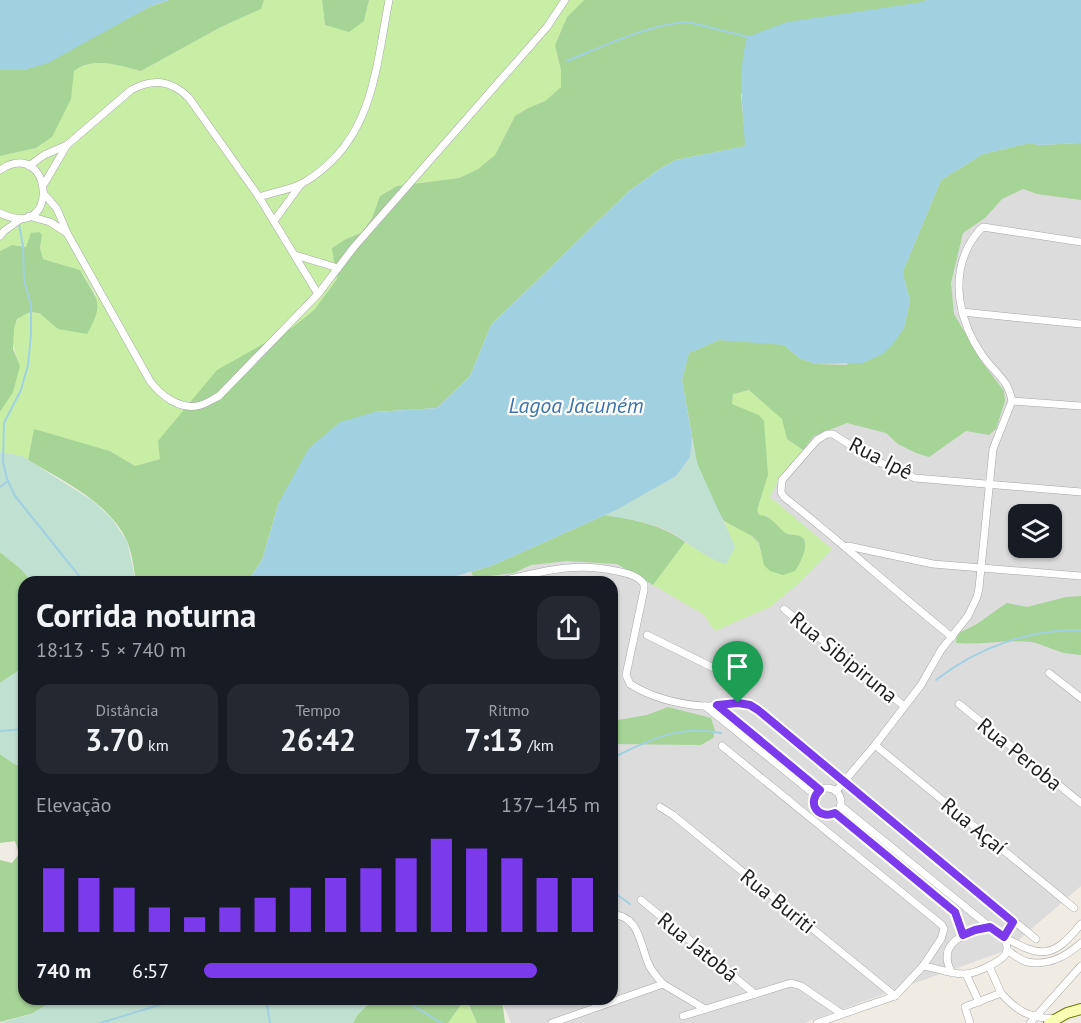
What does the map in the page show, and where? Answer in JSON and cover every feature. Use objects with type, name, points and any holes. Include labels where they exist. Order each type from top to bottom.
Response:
[{"type":"main road","points":[[1056,1022],[1081,1009]]},
{"type":"street","points":[[259,197],[301,184],[335,160],[349,143],[360,123],[372,87],[389,0]]},
{"type":"street","points":[[45,195],[57,208],[67,233],[158,392],[184,405],[200,406],[219,396],[318,294],[361,239],[548,27],[565,0]]},
{"type":"street","points":[[29,166],[44,155],[67,145],[131,90],[149,82],[168,83],[189,98],[259,197],[318,294]]},
{"type":"street","points":[[44,184],[67,145]]},
{"type":"street","points":[[0,170],[7,165],[29,166],[38,173],[44,184],[45,195],[41,206],[0,236]]},
{"type":"street","points":[[274,221],[301,184]]},
{"type":"street","points":[[0,213],[11,218],[25,217],[50,222],[67,233]]},
{"type":"street","points":[[836,791],[921,685],[968,616],[976,597],[993,449],[1012,401],[1006,382],[983,356],[967,330],[958,282],[961,259],[980,229],[989,227],[1081,242]]},
{"type":"street","points":[[295,255],[338,268]]},
{"type":"street","points":[[962,312],[1081,324]]},
{"type":"street","points":[[1012,401],[1081,406]]},
{"type":"street","name":"Rua Ipê","points":[[846,546],[783,497],[780,492],[782,480],[817,440],[827,434],[838,435],[870,458],[915,478],[990,484]]},
{"type":"street","points":[[990,484],[1081,492]]},
{"type":"street","points":[[846,546],[933,564],[1081,576]]},
{"type":"street","points":[[846,546],[893,589],[952,637]]},
{"type":"street","points":[[521,576],[578,566],[596,567],[629,574],[639,579],[643,582],[644,590],[626,675],[627,680],[637,688],[658,698],[705,706],[738,703],[750,705],[758,710],[1035,939]]},
{"type":"street","name":"Rua Sibipiruna","points":[[784,609],[904,706]]},
{"type":"street","points":[[647,635],[734,678],[739,685],[738,703]]},
{"type":"street","points":[[1049,673],[1081,698]]},
{"type":"street","name":"Rua Peroba","points":[[959,704],[1081,803]]},
{"type":"street","points":[[717,705],[817,793]]},
{"type":"street","points":[[705,706],[817,793]]},
{"type":"street","name":"Rua Açaí","points":[[875,745],[1074,908]]},
{"type":"street","points":[[722,746],[942,925],[944,929],[941,939],[923,966],[895,996],[817,1023]]},
{"type":"street","points":[[841,806],[835,813],[826,816],[817,812],[813,805],[817,793],[826,788],[836,791],[840,797],[841,806],[990,927],[1026,949],[1045,952],[1060,946],[1081,924]]},
{"type":"street","name":"Rua Buriti","points":[[660,807],[673,815],[895,996]]},
{"type":"street","points":[[812,819],[817,812]]},
{"type":"street","points":[[835,813],[955,912],[963,935]]},
{"type":"street","name":"Rua Jatobá","points":[[641,900],[755,994]]},
{"type":"street","points":[[618,915],[628,918],[634,924],[650,966],[663,984],[705,1009]]},
{"type":"street","points":[[923,966],[966,974],[989,966],[1005,955],[1007,950],[1004,937],[1013,922]]},
{"type":"street","points":[[938,968],[947,958],[950,945],[963,935],[990,927]]},
{"type":"street","points":[[1007,950],[1027,962],[1040,962],[1063,958],[1081,943]]},
{"type":"street","points":[[947,958],[952,973]]},
{"type":"street","points":[[989,966],[1001,993],[1018,1010],[1033,1020],[1056,1022]]},
{"type":"street","points":[[1033,1020],[1081,966]]},
{"type":"street","points":[[966,974],[978,1002]]},
{"type":"street","points":[[683,1016],[791,983],[801,986],[842,1014]]},
{"type":"street","points":[[618,1000],[663,984]]},
{"type":"street","points":[[970,1023],[965,1007],[1001,993]]},
{"type":"street","points":[[552,1023],[603,1005]]},
{"type":"shaded area","points":[[1081,0],[1081,886],[1007,950],[804,1023],[511,1023],[504,1005],[618,1005],[618,576],[426,576]]},
{"type":"green space","points":[[169,0],[264,0],[261,9],[221,27],[141,71],[98,63],[82,66],[74,71],[71,99],[52,137],[36,148],[0,156],[0,70],[24,70],[151,6]]},
{"type":"green space","points":[[264,0],[322,0],[325,25],[364,21],[369,0],[584,0],[567,17],[555,45],[561,71],[561,87],[545,101],[515,116],[495,155],[478,169],[459,178],[397,186],[380,196],[372,218],[361,233],[346,239],[337,279],[314,310],[293,327],[160,459],[135,466],[110,451],[34,430],[28,460],[22,456],[0,452],[0,412],[20,366],[12,336],[15,324],[19,318],[30,312],[39,313],[58,329],[96,295],[80,270],[43,259],[40,248],[42,235],[26,247],[12,245],[0,251],[0,156],[36,148],[52,137],[74,71],[82,66],[98,63],[141,71],[221,27],[261,9]]},
{"type":"green space","points":[[322,0],[369,0],[364,21],[349,32],[325,25]]},
{"type":"green space","points":[[584,0],[927,0],[741,94],[746,146],[676,160],[628,192],[491,325],[470,376],[437,408],[375,412],[279,502],[262,560],[251,576],[135,576],[127,541],[109,515],[84,494],[28,460],[34,429],[110,451],[135,466],[160,459],[158,441],[217,370],[293,327],[314,310],[337,279],[332,248],[361,233],[372,218],[380,196],[397,186],[459,178],[478,169],[495,155],[515,116],[545,101],[561,87],[561,71],[555,45],[567,17]]},
{"type":"green space","points":[[1030,143],[1039,145],[1081,143],[1081,200],[1037,194],[1023,189],[1002,199],[985,218],[963,233],[951,283],[954,314],[982,362],[1004,391],[1005,401],[996,429],[989,435],[966,431],[929,457],[898,444],[886,433],[847,423],[814,436],[803,450],[787,439],[782,419],[749,390],[733,394],[732,404],[759,415],[764,421],[768,475],[757,510],[759,515],[769,518],[786,533],[800,536],[805,543],[804,553],[795,571],[783,575],[770,571],[764,565],[759,543],[752,536],[724,521],[711,498],[697,463],[682,380],[689,353],[719,340],[766,342],[784,345],[799,358],[816,364],[846,365],[904,328],[910,301],[903,274],[904,269],[941,180],[983,154]]},
{"type":"green space","points":[[39,232],[42,235],[40,248],[43,259],[80,270],[97,300],[96,314],[87,334],[58,329],[39,313],[30,312],[17,319],[13,349],[20,366],[13,392],[0,412],[0,251],[12,245],[26,247],[31,233]]},
{"type":"green space","points":[[748,390],[783,419],[787,439],[803,450],[776,485],[770,497],[832,549],[798,584],[770,607],[715,631],[703,614],[653,585],[685,542],[714,560],[735,547],[724,521],[749,534],[758,544],[761,557],[798,567],[805,547],[805,540],[802,537],[784,533],[766,515],[759,515],[757,510],[768,475],[737,407],[731,404],[734,394]]},
{"type":"green space","points":[[692,437],[697,463],[735,547],[726,564],[665,529],[640,521],[605,515],[676,476],[690,457]]},
{"type":"green space","points":[[0,452],[22,456],[93,501],[112,519],[127,541],[135,576],[27,576],[0,552]]},
{"type":"green space","points":[[605,515],[657,527],[685,542],[653,585],[617,564],[567,561],[531,565],[514,573],[490,576],[473,576],[471,572],[491,566]]},
{"type":"green space","points":[[0,552],[27,576],[18,576],[18,671],[0,683]]},
{"type":"green space","points":[[1081,596],[1081,655],[1064,653],[1031,642],[956,643],[957,633],[977,624],[1007,603],[1027,607],[1066,597]]},
{"type":"green space","points":[[18,671],[18,765],[0,754],[0,683]]},
{"type":"green space","points":[[668,707],[711,718],[715,731],[713,738],[701,745],[618,744],[618,720],[647,715]]},
{"type":"green space","points":[[0,754],[18,765],[18,851],[15,841],[0,843]]},
{"type":"green space","points":[[18,855],[18,1005],[47,1005],[31,1014],[0,1022],[0,860],[12,863]]},
{"type":"green space","points":[[47,1005],[368,1005],[357,1015],[353,1023],[0,1023],[31,1014]]},
{"type":"green space","points":[[368,1005],[461,1005],[448,1023],[353,1023],[357,1015]]},
{"type":"green space","points":[[461,1005],[468,1005],[477,1023],[448,1023]]},
{"type":"green space","points":[[469,1005],[503,1005],[505,1023],[477,1023]]},
{"type":"water","points":[[0,0],[169,0],[151,6],[48,63],[24,70],[0,70]]},
{"type":"water","name":"Lagoa Jacuném","points":[[927,0],[1081,0],[1081,143],[1039,145],[1030,143],[983,154],[941,180],[904,269],[903,274],[910,301],[904,328],[883,354],[863,363],[816,364],[799,358],[784,345],[719,340],[689,353],[682,380],[692,437],[690,457],[676,476],[616,510],[491,566],[456,576],[251,576],[262,560],[279,502],[309,448],[340,422],[375,412],[437,408],[470,376],[491,325],[628,192],[676,160],[745,146],[741,78],[747,37],[787,22]]},
{"type":"waterway","points":[[567,61],[658,27],[688,22],[748,37]]},
{"type":"waterway","points":[[19,224],[23,246],[24,280],[31,305],[31,335],[28,365],[21,390],[4,423],[3,462],[7,479],[15,496],[79,576]]},
{"type":"waterway","points":[[0,487],[8,481]]},
{"type":"waterway","points":[[936,680],[969,659],[1004,643],[1042,633],[1081,630]]},
{"type":"waterway","points":[[0,731],[18,730]]},
{"type":"waterway","points":[[618,755],[651,740],[677,733],[690,731],[721,733]]},
{"type":"waterway","points":[[618,895],[630,904]]},
{"type":"waterway","points":[[100,1023],[159,1005]]},
{"type":"waterway","points":[[267,1005],[270,1023]]},
{"type":"waterway","points":[[412,1005],[442,1023]]},
{"type":"route","points":[[738,703],[750,705],[758,710],[1013,922],[1004,937],[990,927],[963,935],[955,912],[835,813],[826,816],[817,812],[813,805],[815,794],[820,790],[717,705],[738,703]]}]
